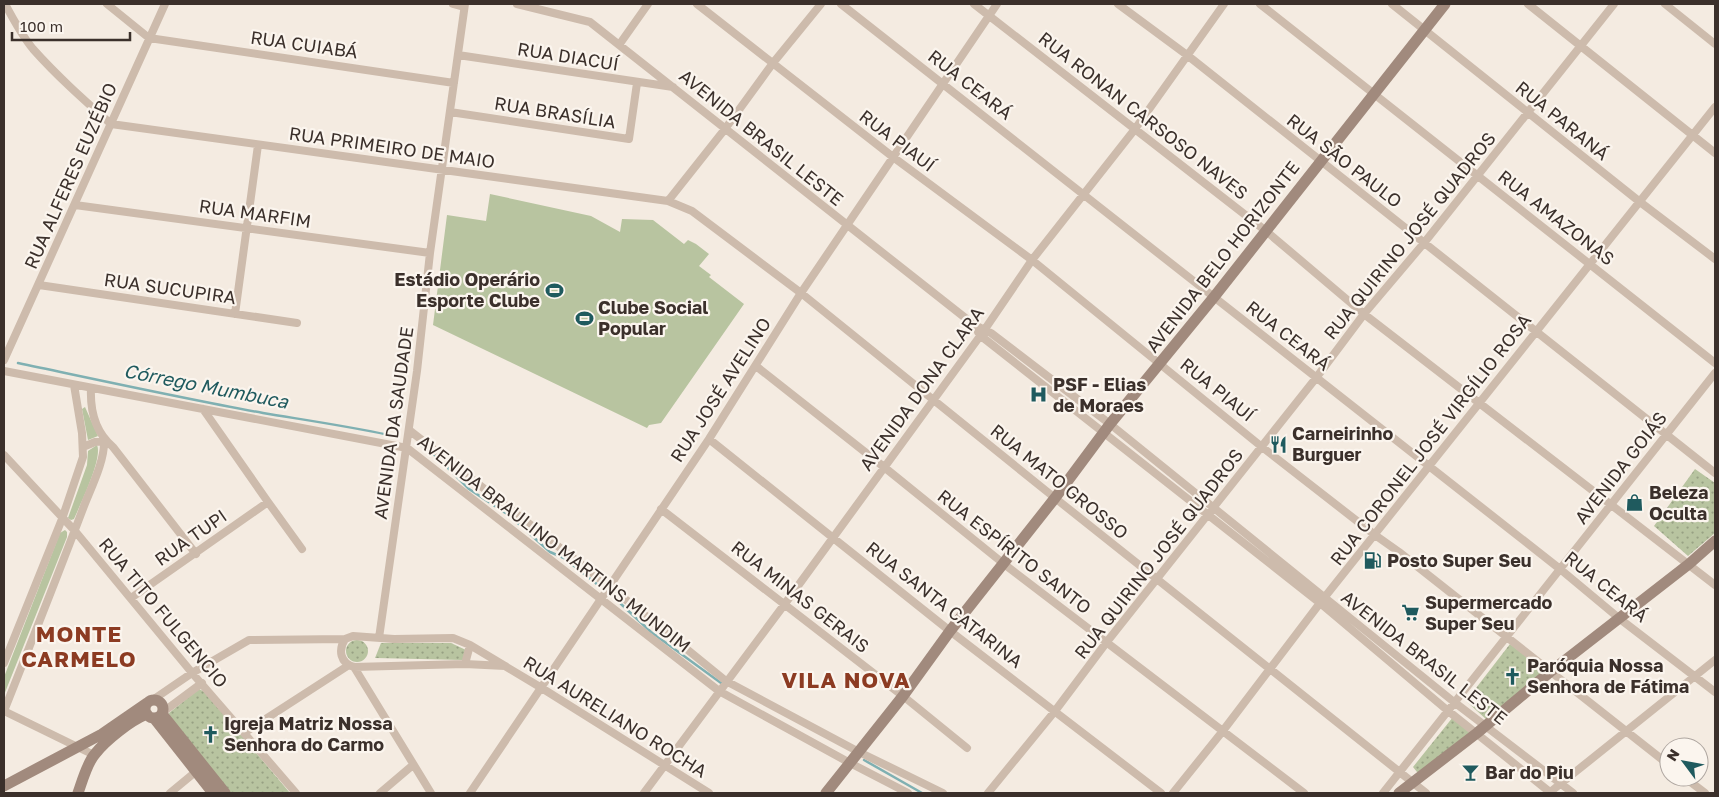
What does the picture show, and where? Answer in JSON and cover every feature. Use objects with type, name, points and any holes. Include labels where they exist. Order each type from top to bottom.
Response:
[{"type":"street","points":[[5,4],[32,48],[67,84],[111,124]]},
{"type":"street","points":[[107,4],[149,38]]},
{"type":"street","name":"RUA ALFERES EUZÉBIO","points":[[5,355],[39,285],[165,4]]},
{"type":"street","points":[[453,4],[465,6]]},
{"type":"street","name":"AVENIDA BRASIL LESTE","points":[[517,4],[590,22],[983,332],[1107,428],[1139,448],[1210,511]]},
{"type":"street","points":[[619,44],[648,4]]},
{"type":"street","name":"RUA PIAUÍ","points":[[697,4],[893,157],[1032,260],[1262,446],[1659,757]]},
{"type":"street","points":[[668,201],[725,129],[772,63],[821,4]]},
{"type":"street","name":"RUA CEARÁ","points":[[841,4],[1715,692]]},
{"type":"street","name":"RUA RONAN CARSOSO NAVES","points":[[974,4],[1266,231],[1364,314],[1715,585]]},
{"type":"street","name":"RUA JOSÉ AVELINO","points":[[470,793],[540,686],[709,439],[802,293],[942,82],[997,4]]},
{"type":"street","name":"RUA SÃO PAULO","points":[[1118,4],[1187,55],[1715,473]]},
{"type":"street","name":"AVENIDA DONA CLARA","points":[[644,793],[983,332],[1032,260],[1135,128],[1224,4]]},
{"type":"street","name":"RUA AMAZONAS","points":[[1260,4],[1715,363]]},
{"type":"street","name":"RUA PARANÁ","points":[[1392,4],[1640,202],[1715,259]]},
{"type":"street","name":"AVENIDA BELO HORIZONTE","points":[[826,793],[903,696],[950,631],[1004,564],[1107,428],[1161,364],[1446,4]]},
{"type":"street","points":[[1528,4],[1715,153]]},
{"type":"street","name":"RUA QUIRINO JOSÉ QUADROS","points":[[988,793],[1055,711],[1106,643],[1316,378],[1364,314],[1424,243],[1614,4]]},
{"type":"street","points":[[1665,4],[1715,44]]},
{"type":"street","name":"AVENIDA DA SAUDADE","points":[[379,638],[407,446],[430,253],[465,6]]},
{"type":"street","name":"RUA CUIABÁ","points":[[149,38],[454,83]]},
{"type":"street","name":"RUA DIACUÍ","points":[[458,55],[673,87]]},
{"type":"street","name":"RUA BRASÍLIA","points":[[450,112],[629,139],[637,83]]},
{"type":"street","name":"RUA CORONEL JOSÉ VIRGÍLIO ROSA","points":[[1173,793],[1479,402],[1715,108]]},
{"type":"street","name":"RUA PRIMEIRO DE MAIO","points":[[111,124],[668,201]]},
{"type":"street","points":[[234,314],[258,144]]},
{"type":"street","name":"RUA MATO GROSSO","points":[[668,201],[692,210],[802,293],[1055,498],[1426,793]]},
{"type":"street","name":"RUA MARFIM","points":[[75,205],[430,253]]},
{"type":"street","name":"RUA SUCUPIRA","points":[[39,285],[297,323]]},
{"type":"street","name":"RUA ESPÍRITO SANTO","points":[[756,366],[1004,564],[1304,793]]},
{"type":"street","name":"AVENIDA BRAULINO MARTINS MUNDIM","points":[[4,371],[407,446],[719,691],[908,793]]},
{"type":"street","name":"AVENIDA GOIÁS","points":[[1383,793],[1715,373]]},
{"type":"street","points":[[4,663],[62,519],[83,457],[74,385]]},
{"type":"street","points":[[92,388],[92,411],[104,441],[101,460],[4,711],[76,748],[94,755]]},
{"type":"street","points":[[203,409],[302,549]]},
{"type":"street","name":"AVENIDA BRASIL LESTE","points":[[1107,428],[1133,455],[1210,511],[1322,601],[1385,653],[1448,710],[1534,764],[1573,793]]},
{"type":"street","name":"AVENIDA BRAULINO MARTINS MUNDIM","points":[[408,432],[609,586],[726,682],[859,752],[943,793]]},
{"type":"street","name":"RUA SANTA CATARINA","points":[[709,439],[950,631],[1161,793]]},
{"type":"street","points":[[83,447],[95,442],[104,441],[113,447],[196,554]]},
{"type":"street","points":[[1133,455],[1139,448]]},
{"type":"street","name":"RUA TITO FULGENCIO","points":[[4,455],[75,531],[192,673],[296,793]]},
{"type":"street","name":"RUA TUPI","points":[[131,598],[268,502]]},
{"type":"street","name":"RUA MINAS GERAIS","points":[[661,509],[903,696],[967,748]]},
{"type":"street","points":[[1399,793],[1689,564],[1715,541]]},
{"type":"street","name":"RUA AURELIANO ROCHA","points":[[155,710],[192,673],[249,640],[345,639],[353,636],[394,639],[453,638],[470,645],[540,686],[708,793]]},
{"type":"street","points":[[345,639],[340,648],[340,654],[344,661],[352,666],[431,793]]},
{"type":"street","points":[[465,664],[470,645]]},
{"type":"street","name":"AVENIDA BRASIL LESTE","points":[[1385,653],[1454,702],[1527,774],[1550,793]]},
{"type":"street","points":[[1550,793],[1715,660]]},
{"type":"street","points":[[244,733],[352,666],[465,664],[505,666]]},
{"type":"street","points":[[78,793],[94,755],[115,735],[138,718],[202,683]]},
{"type":"street","points":[[4,786],[102,734],[155,710]]},
{"type":"street","points":[[155,710],[200,768],[224,793]]},
{"type":"street","points":[[1527,774],[1534,764]]},
{"type":"street","points":[[380,793],[413,765]]},
{"type":"street","points":[[170,793],[200,768]]},
{"type":"street","points":[[200,768],[213,793]]},
{"type":"green space","name":"Clube Social Popular","points":[[490,194],[591,216],[620,232],[622,219],[653,220],[684,244],[688,240],[709,254],[699,266],[711,275],[709,277],[744,304],[661,423],[649,425],[647,428],[433,325],[447,215],[486,221]]},
{"type":"green space","points":[[85,407],[98,436],[88,440],[82,409]]},
{"type":"green space","points":[[97,445],[97,460],[94,470],[74,519],[71,520],[68,518],[87,465],[88,451]]},
{"type":"green space","points":[[1695,469],[1715,483],[1715,533],[1688,556],[1654,526]]},
{"type":"green space","points":[[65,530],[67,537],[4,695],[4,677],[60,533]]},
{"type":"green space","points":[[357,640],[365,643],[368,651],[365,659],[357,662],[349,659],[346,651],[349,643]]},
{"type":"green space","points":[[381,643],[451,643],[466,650],[463,660],[375,658]]},
{"type":"green space","points":[[1510,644],[1545,671],[1487,720],[1466,701]]},
{"type":"green space","points":[[199,689],[205,692],[290,793],[228,793],[170,719],[169,713]]},
{"type":"green space","points":[[1453,717],[1472,731],[1417,772],[1413,767]]},
{"type":"waterway","name":"Córrego Mumbuca","points":[[18,363],[232,407],[389,435]]},
{"type":"waterway","name":"Córrego Mumbuca","points":[[421,445],[437,457],[469,489],[510,516],[550,552],[564,558],[598,585]]},
{"type":"waterway","name":"Córrego Mumbuca","points":[[621,604],[651,632],[721,683]]},
{"type":"waterway","name":"Córrego Mumbuca","points":[[864,760],[922,793]]},
{"type":"place","name":"Estádio Operário Esporte Clube","points":[[554,290]]},
{"type":"place","name":"Clube Social Popular","points":[[584,318]]},
{"type":"place","name":"PSF - Elias de Moraes","points":[[1039,395]]},
{"type":"place","name":"Carneirinho Burguer","points":[[1278,444]]},
{"type":"place","name":"Beleza Oculta","points":[[1635,503]]},
{"type":"place","name":"Posto Super Seu","points":[[1373,561]]},
{"type":"place","name":"Supermercado Super Seu","points":[[1411,613]]},
{"type":"place","name":"Paróquia Nossa Senhora de Fátima","points":[[1513,676]]},
{"type":"place","name":"Igreja Matriz Nossa Senhora do Carmo","points":[[210,734]]},
{"type":"place","name":"Bar do Piu","points":[[1471,773]]},
{"type":"district","name":"MONTE CARMELO","points":[[79,646]]},
{"type":"district","name":"VILA NOVA","points":[[846,680]]}]
